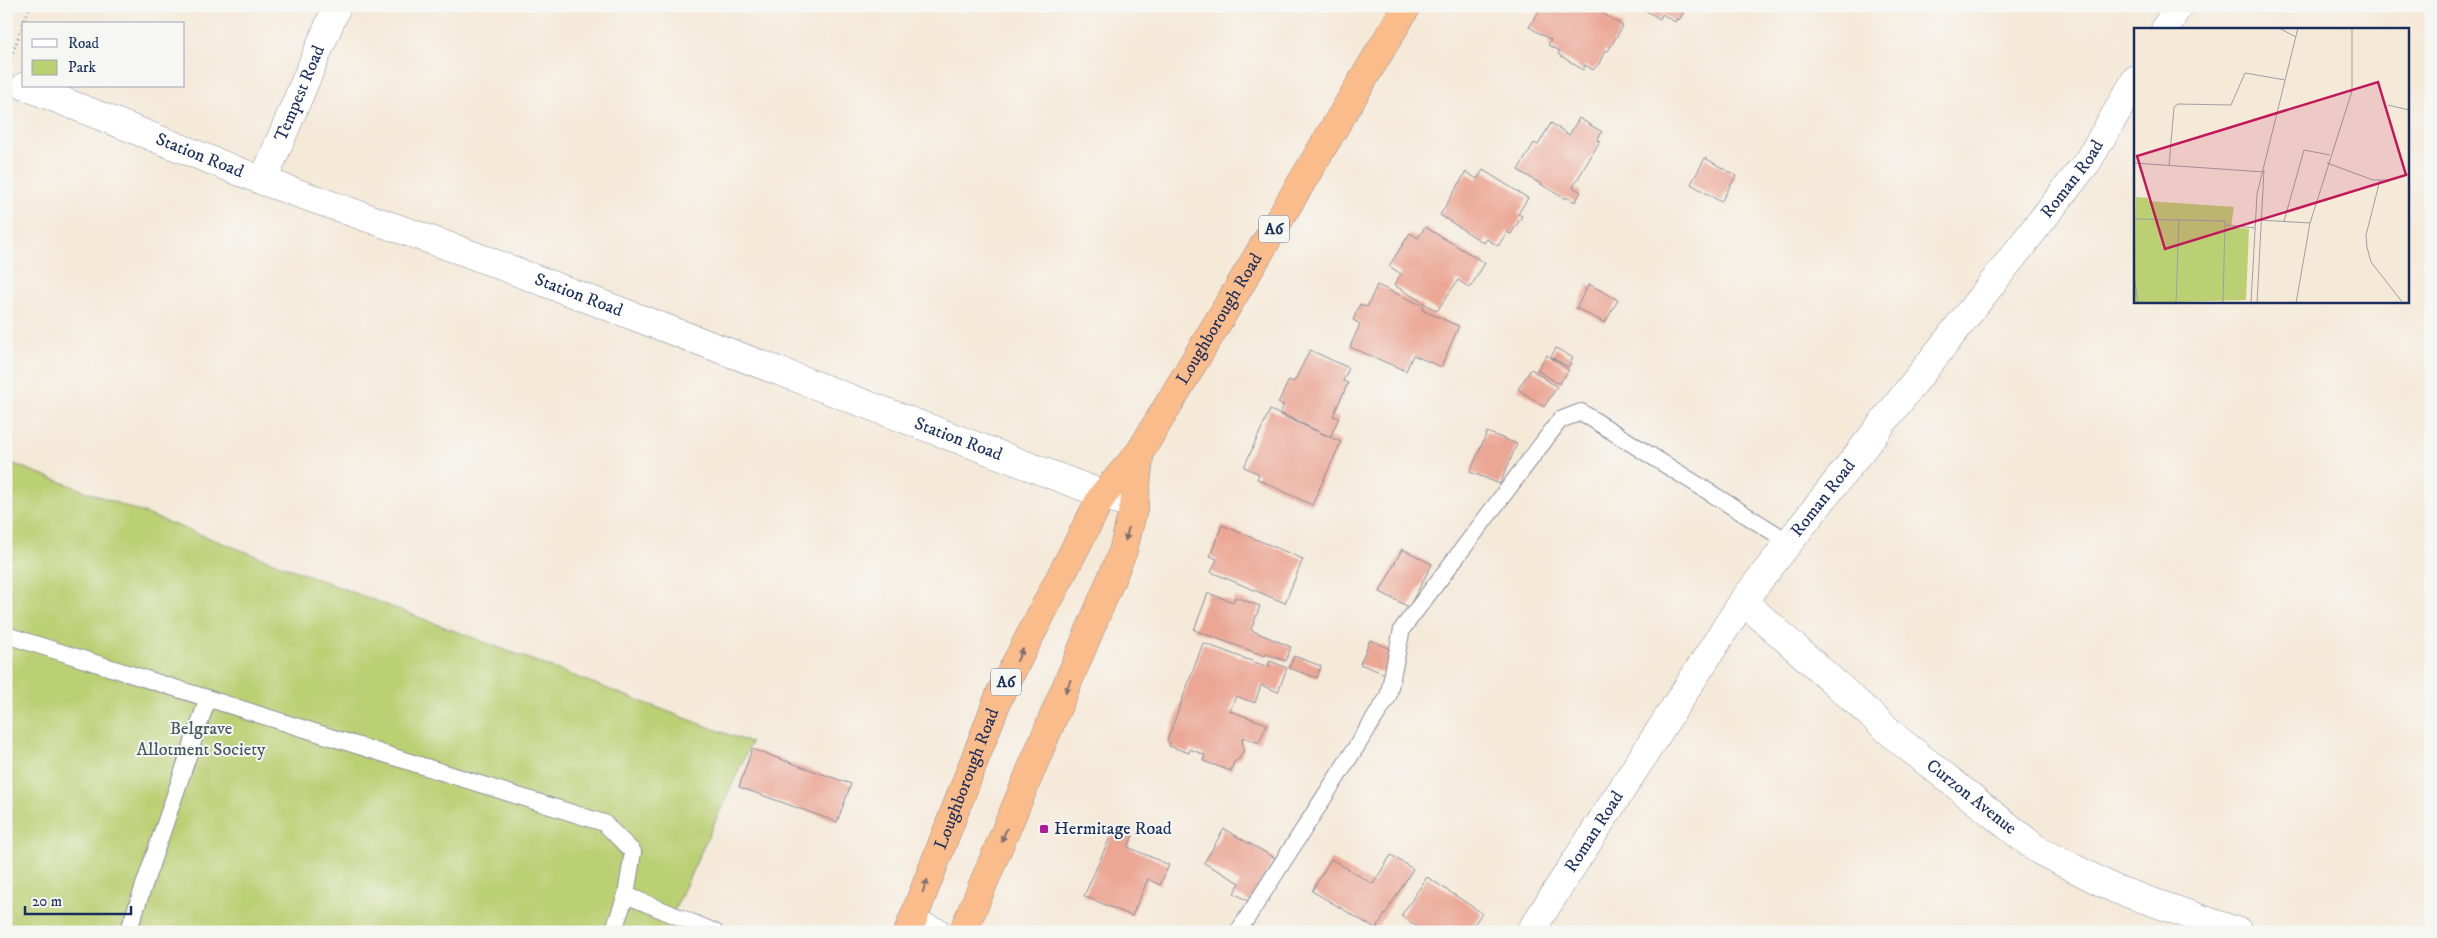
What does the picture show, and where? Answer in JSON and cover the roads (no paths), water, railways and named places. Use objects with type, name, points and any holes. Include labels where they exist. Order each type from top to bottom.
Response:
[{"type":"highway","name":"Loughborough Road","points":[[910,927],[1000,694],[1102,496],[1140,452],[1407,6]]},
{"type":"highway","name":"Loughborough Road","points":[[963,932],[1122,551],[1134,506],[1140,452]]},
{"type":"street","name":"Tempest Road","points":[[263,181],[337,6]]},
{"type":"street","points":[[2166,28],[2178,6]]},
{"type":"street","name":"Station Road","points":[[8,69],[22,84]]},
{"type":"street","name":"Roman Road","points":[[1530,932],[1743,601],[2088,160],[2134,82]]},
{"type":"street","name":"Station Road","points":[[29,88],[263,181],[462,251],[1102,496],[1134,506]]},
{"type":"street","name":"Curzon Avenue","points":[[1743,601],[1899,740],[2038,850],[2184,923],[2239,932]]},
{"type":"street","points":[[910,927],[937,932]]},
{"type":"lane","points":[[1238,932],[1388,697],[1402,629],[1560,420],[1581,412],[1789,542]]},
{"type":"lane","points":[[6,636],[604,822],[633,852],[626,895],[613,932]]},
{"type":"lane","points":[[128,932],[208,698]]},
{"type":"lane","points":[[626,895],[715,932]]},
{"type":"place","name":"Hermitage Road","points":[[1044,829]]},
{"type":"park label","name":"Belgrave Allotment Society","points":[[201,740]]}]
